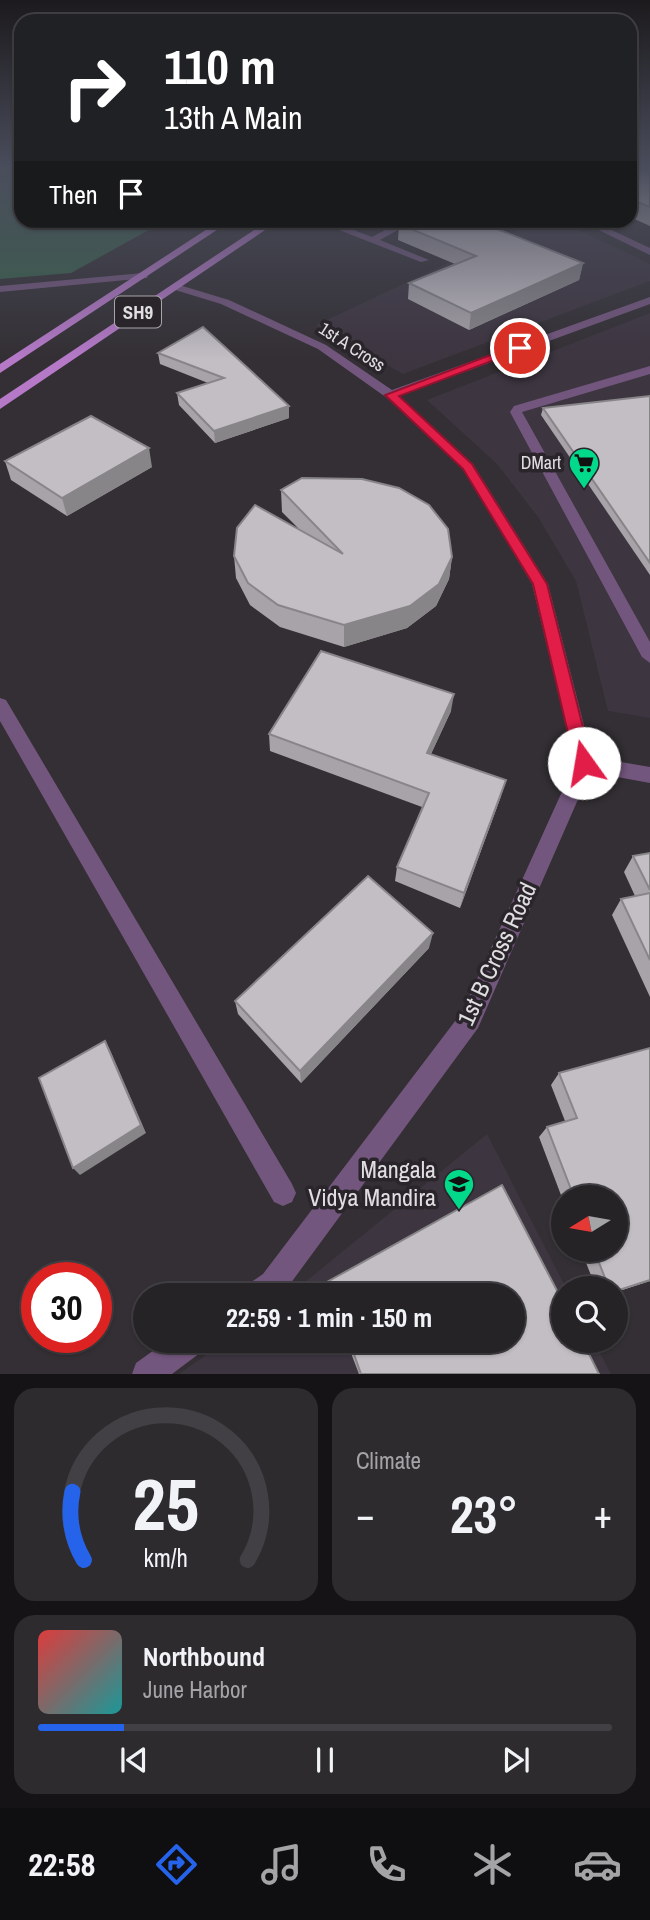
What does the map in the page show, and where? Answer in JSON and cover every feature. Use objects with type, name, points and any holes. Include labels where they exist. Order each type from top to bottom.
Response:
[{"type":"main road","name":"SH9","points":[[0,369],[210,232]]},
{"type":"main road","name":"SH9","points":[[0,405],[258,232]]},
{"type":"street","points":[[351,232],[424,260]]},
{"type":"street","points":[[373,240],[388,232]]},
{"type":"street","points":[[608,232],[650,252]]},
{"type":"street","points":[[0,289],[144,276]]},
{"type":"street","name":"1st A Cross","points":[[176,287],[208,295],[323,347],[391,395],[468,467],[540,584],[584,763]]},
{"type":"street","points":[[391,395],[650,300]]},
{"type":"street","points":[[650,370],[518,409],[516,412],[650,657]]},
{"type":"street","points":[[0,705],[284,1193]]},
{"type":"street","points":[[584,763],[650,775]]},
{"type":"street","name":"1st B Cross Road","points":[[274,1283],[470,1020],[584,763]]},
{"type":"street","points":[[147,1374],[176,1353]]},
{"type":"shaded area","points":[[513,232],[583,232],[650,264],[650,281],[403,374],[316,325]]},
{"type":"shaded area","name":"DMart","points":[[650,313],[650,718],[608,711],[576,581],[538,517],[497,464],[427,400]]},
{"type":"shaded area","name":"Mangala Vidya Mandira","points":[[487,1134],[560,1276],[551,1276],[551,1353],[600,1353],[611,1374],[179,1374],[209,1353],[525,1353],[525,1283],[304,1283]]},
{"type":"green space","points":[[0,232],[145,232],[71,273],[0,279]]},
{"type":"building","points":[[419,232],[505,232],[583,263],[471,313],[409,283],[476,256]]},
{"type":"building","points":[[203,327],[289,406],[214,431],[177,393],[224,378],[158,353]]},
{"type":"building","points":[[650,396],[650,563],[543,408]]},
{"type":"building","points":[[91,416],[149,448],[62,498],[5,461]]},
{"type":"building","points":[[302,478],[362,479],[399,488],[429,505],[448,529],[452,557],[439,584],[410,606],[344,625],[278,605],[248,583],[234,556],[237,528],[255,505],[343,554],[281,490]]},
{"type":"building","points":[[321,651],[454,694],[427,753],[506,780],[464,893],[397,867],[429,793],[269,734]]},
{"type":"building","points":[[650,853],[650,890],[633,856]]},
{"type":"building","points":[[368,876],[433,933],[300,1071],[235,1001]]},
{"type":"building","points":[[650,893],[650,960],[621,899]]},
{"type":"building","points":[[105,1041],[141,1125],[73,1168],[39,1078]]},
{"type":"building","points":[[650,1048],[650,1280],[628,1287],[628,1276],[604,1276],[599,1262],[628,1262],[628,1185],[569,1185],[547,1127],[577,1118],[559,1073]]},
{"type":"building","points":[[502,1185],[551,1279],[551,1353],[588,1353],[599,1374],[361,1374],[354,1353],[525,1353],[525,1283],[327,1282]]},
{"type":"place","name":"DMart","points":[[584,490]]},
{"type":"place","name":"Mangala Vidya Mandira","points":[[459,1211]]},
{"type":"route","points":[[520,348],[391,395],[468,467],[540,584],[584,763]]}]
